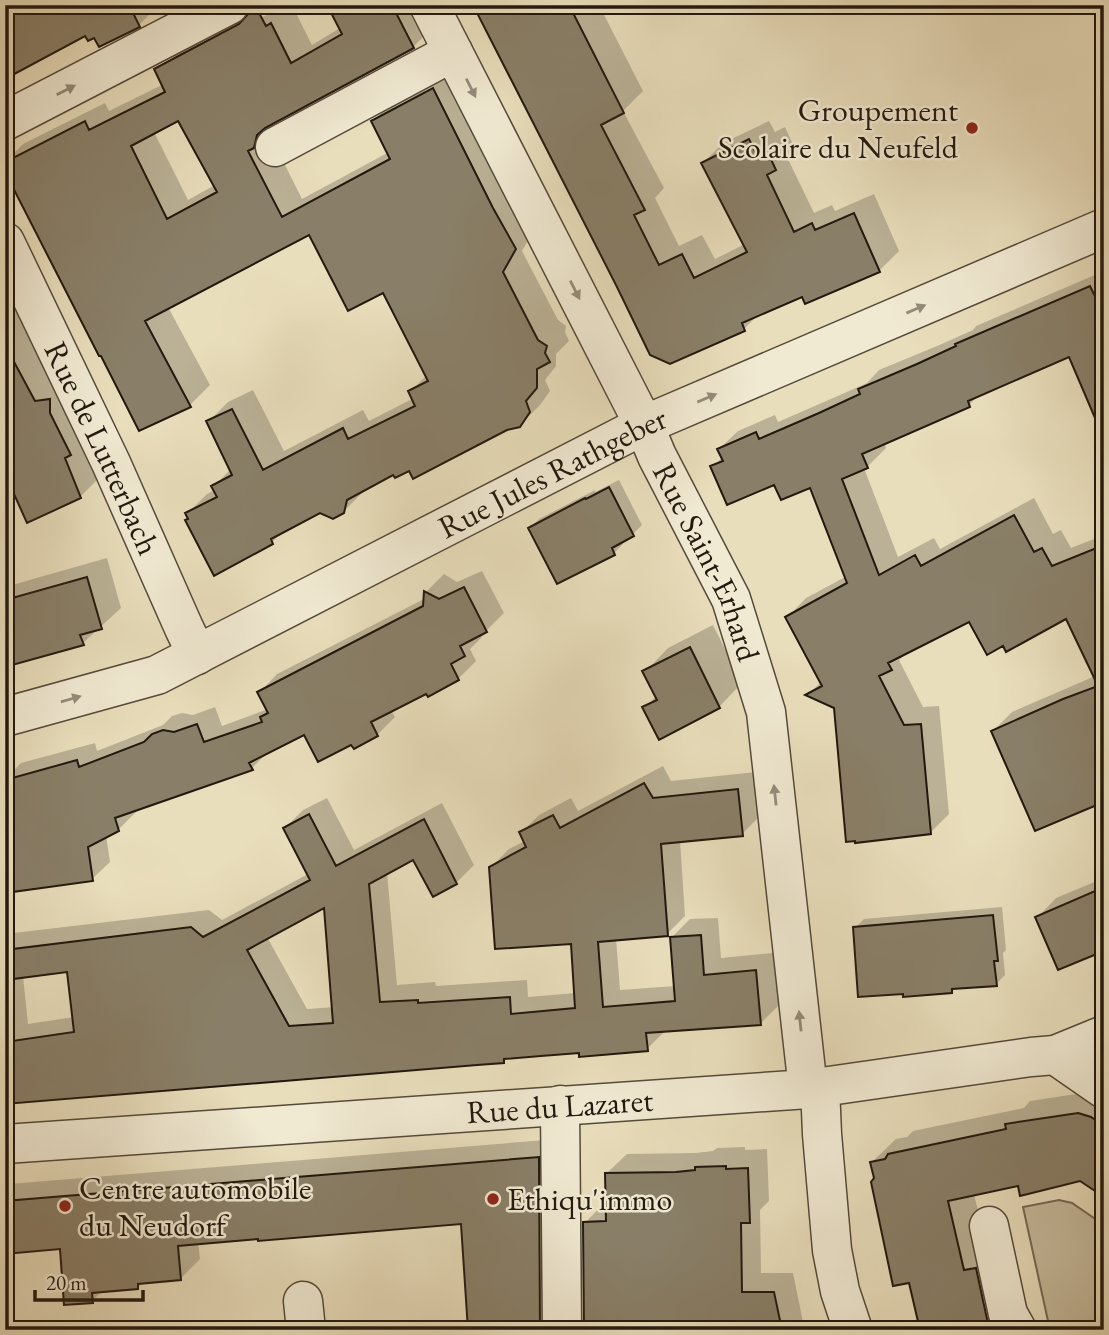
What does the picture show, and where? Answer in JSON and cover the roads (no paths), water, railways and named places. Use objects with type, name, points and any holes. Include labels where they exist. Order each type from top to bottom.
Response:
[{"type":"street","name":"Rue Saint-Erhard","points":[[429,5],[731,599],[766,712],[822,1134],[832,1250],[840,1291],[853,1330]]},
{"type":"street","points":[[5,121],[207,10]]},
{"type":"street","points":[[275,147],[453,52]]},
{"type":"street","name":"Rue Jules Rathgeber","points":[[5,717],[157,675],[644,425],[1104,228]]},
{"type":"street","name":"Rue de Lutterbach","points":[[5,242],[111,463],[197,655]]},
{"type":"street","name":"Rue du Lazaret","points":[[5,1144],[814,1088],[1055,1055],[1104,1035]]},
{"type":"street","points":[[1055,1055],[1104,1088]]},
{"type":"street","points":[[560,1105],[562,1330]]},
{"type":"street","points":[[989,1226],[1008,1314],[1017,1330]]},
{"type":"place","name":"Groupement Scolaire du Neufeld","points":[[972,128]]},
{"type":"place","name":"Ethiqu'immo","points":[[493,1199]]},
{"type":"place","name":"Centre automobile du Neudorf","points":[[65,1206]]}]
